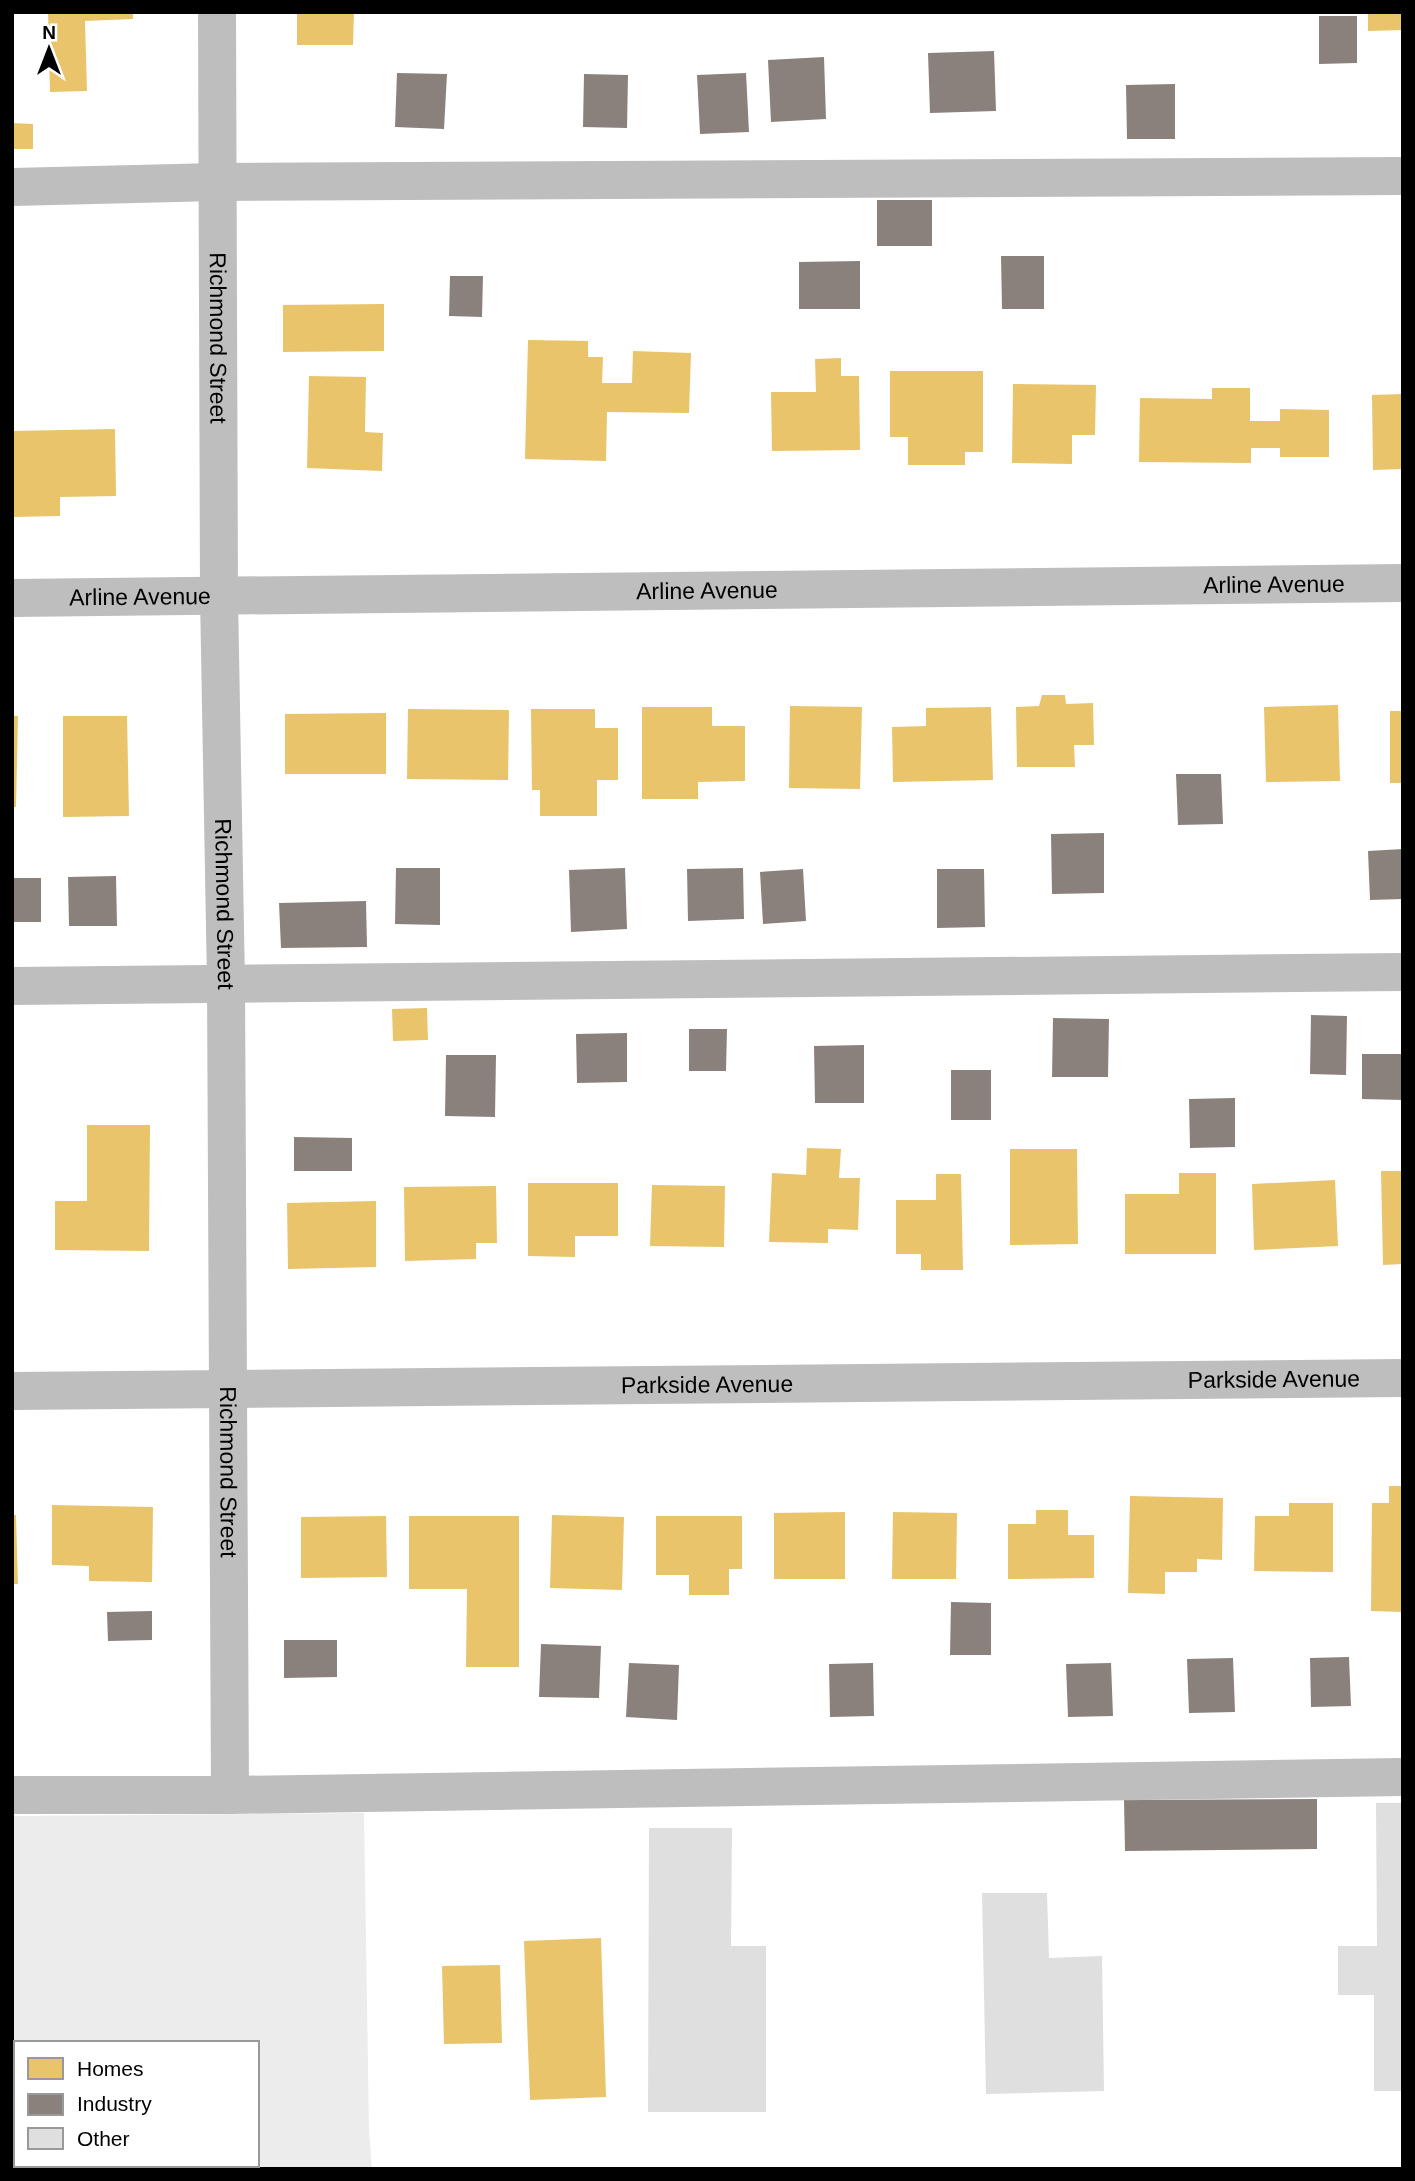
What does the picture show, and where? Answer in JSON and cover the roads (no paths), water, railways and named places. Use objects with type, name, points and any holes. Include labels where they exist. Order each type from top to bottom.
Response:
[{"type":"street","name":"Richmond Street","points":[[217,12],[219,596],[226,983],[230,1795]]},
{"type":"street","points":[[12,187],[217,183],[1403,176]]},
{"type":"street","name":"Arline Avenue","points":[[12,598],[1403,583]]},
{"type":"street","points":[[12,986],[1403,972]]},
{"type":"street","name":"Parkside Avenue","points":[[12,1391],[1403,1378]]},
{"type":"street","points":[[12,1795],[230,1795],[1403,1777]]}]
